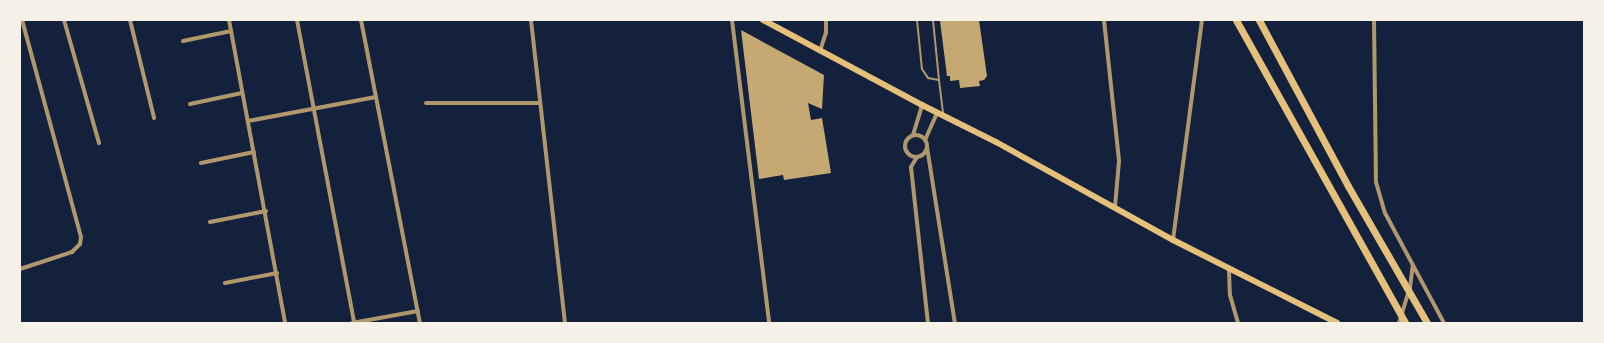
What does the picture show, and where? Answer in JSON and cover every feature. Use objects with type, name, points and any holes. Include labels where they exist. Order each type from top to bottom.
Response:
[{"type":"highway","points":[[1236,20],[1405,323]]},
{"type":"highway","points":[[1259,20],[1348,186],[1427,323]]},
{"type":"main road","points":[[763,20],[922,105],[996,142],[1229,270],[1337,323]]},
{"type":"street","points":[[20,269],[72,252],[80,244],[81,237],[22,20]]},
{"type":"street","points":[[64,20],[99,143]]},
{"type":"street","points":[[130,20],[154,118]]},
{"type":"street","points":[[229,20],[266,211],[285,323]]},
{"type":"street","points":[[298,20],[353,323],[418,312]]},
{"type":"street","points":[[361,20],[420,323]]},
{"type":"street","points":[[531,20],[565,323]]},
{"type":"street","points":[[732,20],[769,323]]},
{"type":"street","points":[[820,51],[826,33],[826,20]]},
{"type":"street","points":[[1104,20],[1119,161],[1115,207]]},
{"type":"street","points":[[1173,240],[1202,20]]},
{"type":"street","points":[[1374,20],[1376,182],[1385,213],[1444,323]]},
{"type":"street","points":[[183,41],[231,31]]},
{"type":"street","points":[[190,104],[242,93]]},
{"type":"street","points":[[248,121],[376,97]]},
{"type":"street","points":[[426,103],[540,103]]},
{"type":"street","points":[[917,157],[910,155],[905,149],[905,142],[913,135],[922,105]]},
{"type":"street","points":[[925,140],[940,114]]},
{"type":"street","points":[[913,135],[920,135],[925,140],[927,147],[955,323]]},
{"type":"street","points":[[927,147],[923,154],[917,157],[911,167],[928,323]]},
{"type":"street","points":[[201,163],[254,152]]},
{"type":"street","points":[[210,222],[266,211]]},
{"type":"street","points":[[1399,323],[1410,288],[1413,264]]},
{"type":"street","points":[[1229,270],[1230,295],[1238,323]]},
{"type":"street","points":[[225,283],[277,273]]},
{"type":"lane","points":[[916,20],[922,69],[928,78],[939,80]]},
{"type":"lane","points":[[933,20],[939,80],[940,114]]},
{"type":"building","points":[[979,20],[987,76],[984,80],[979,81],[980,86],[960,88],[959,80],[950,81],[950,76],[947,76],[940,21]]},
{"type":"building","points":[[741,30],[824,75],[822,109],[808,103],[811,120],[822,118],[831,173],[784,180],[783,175],[759,179]]}]
